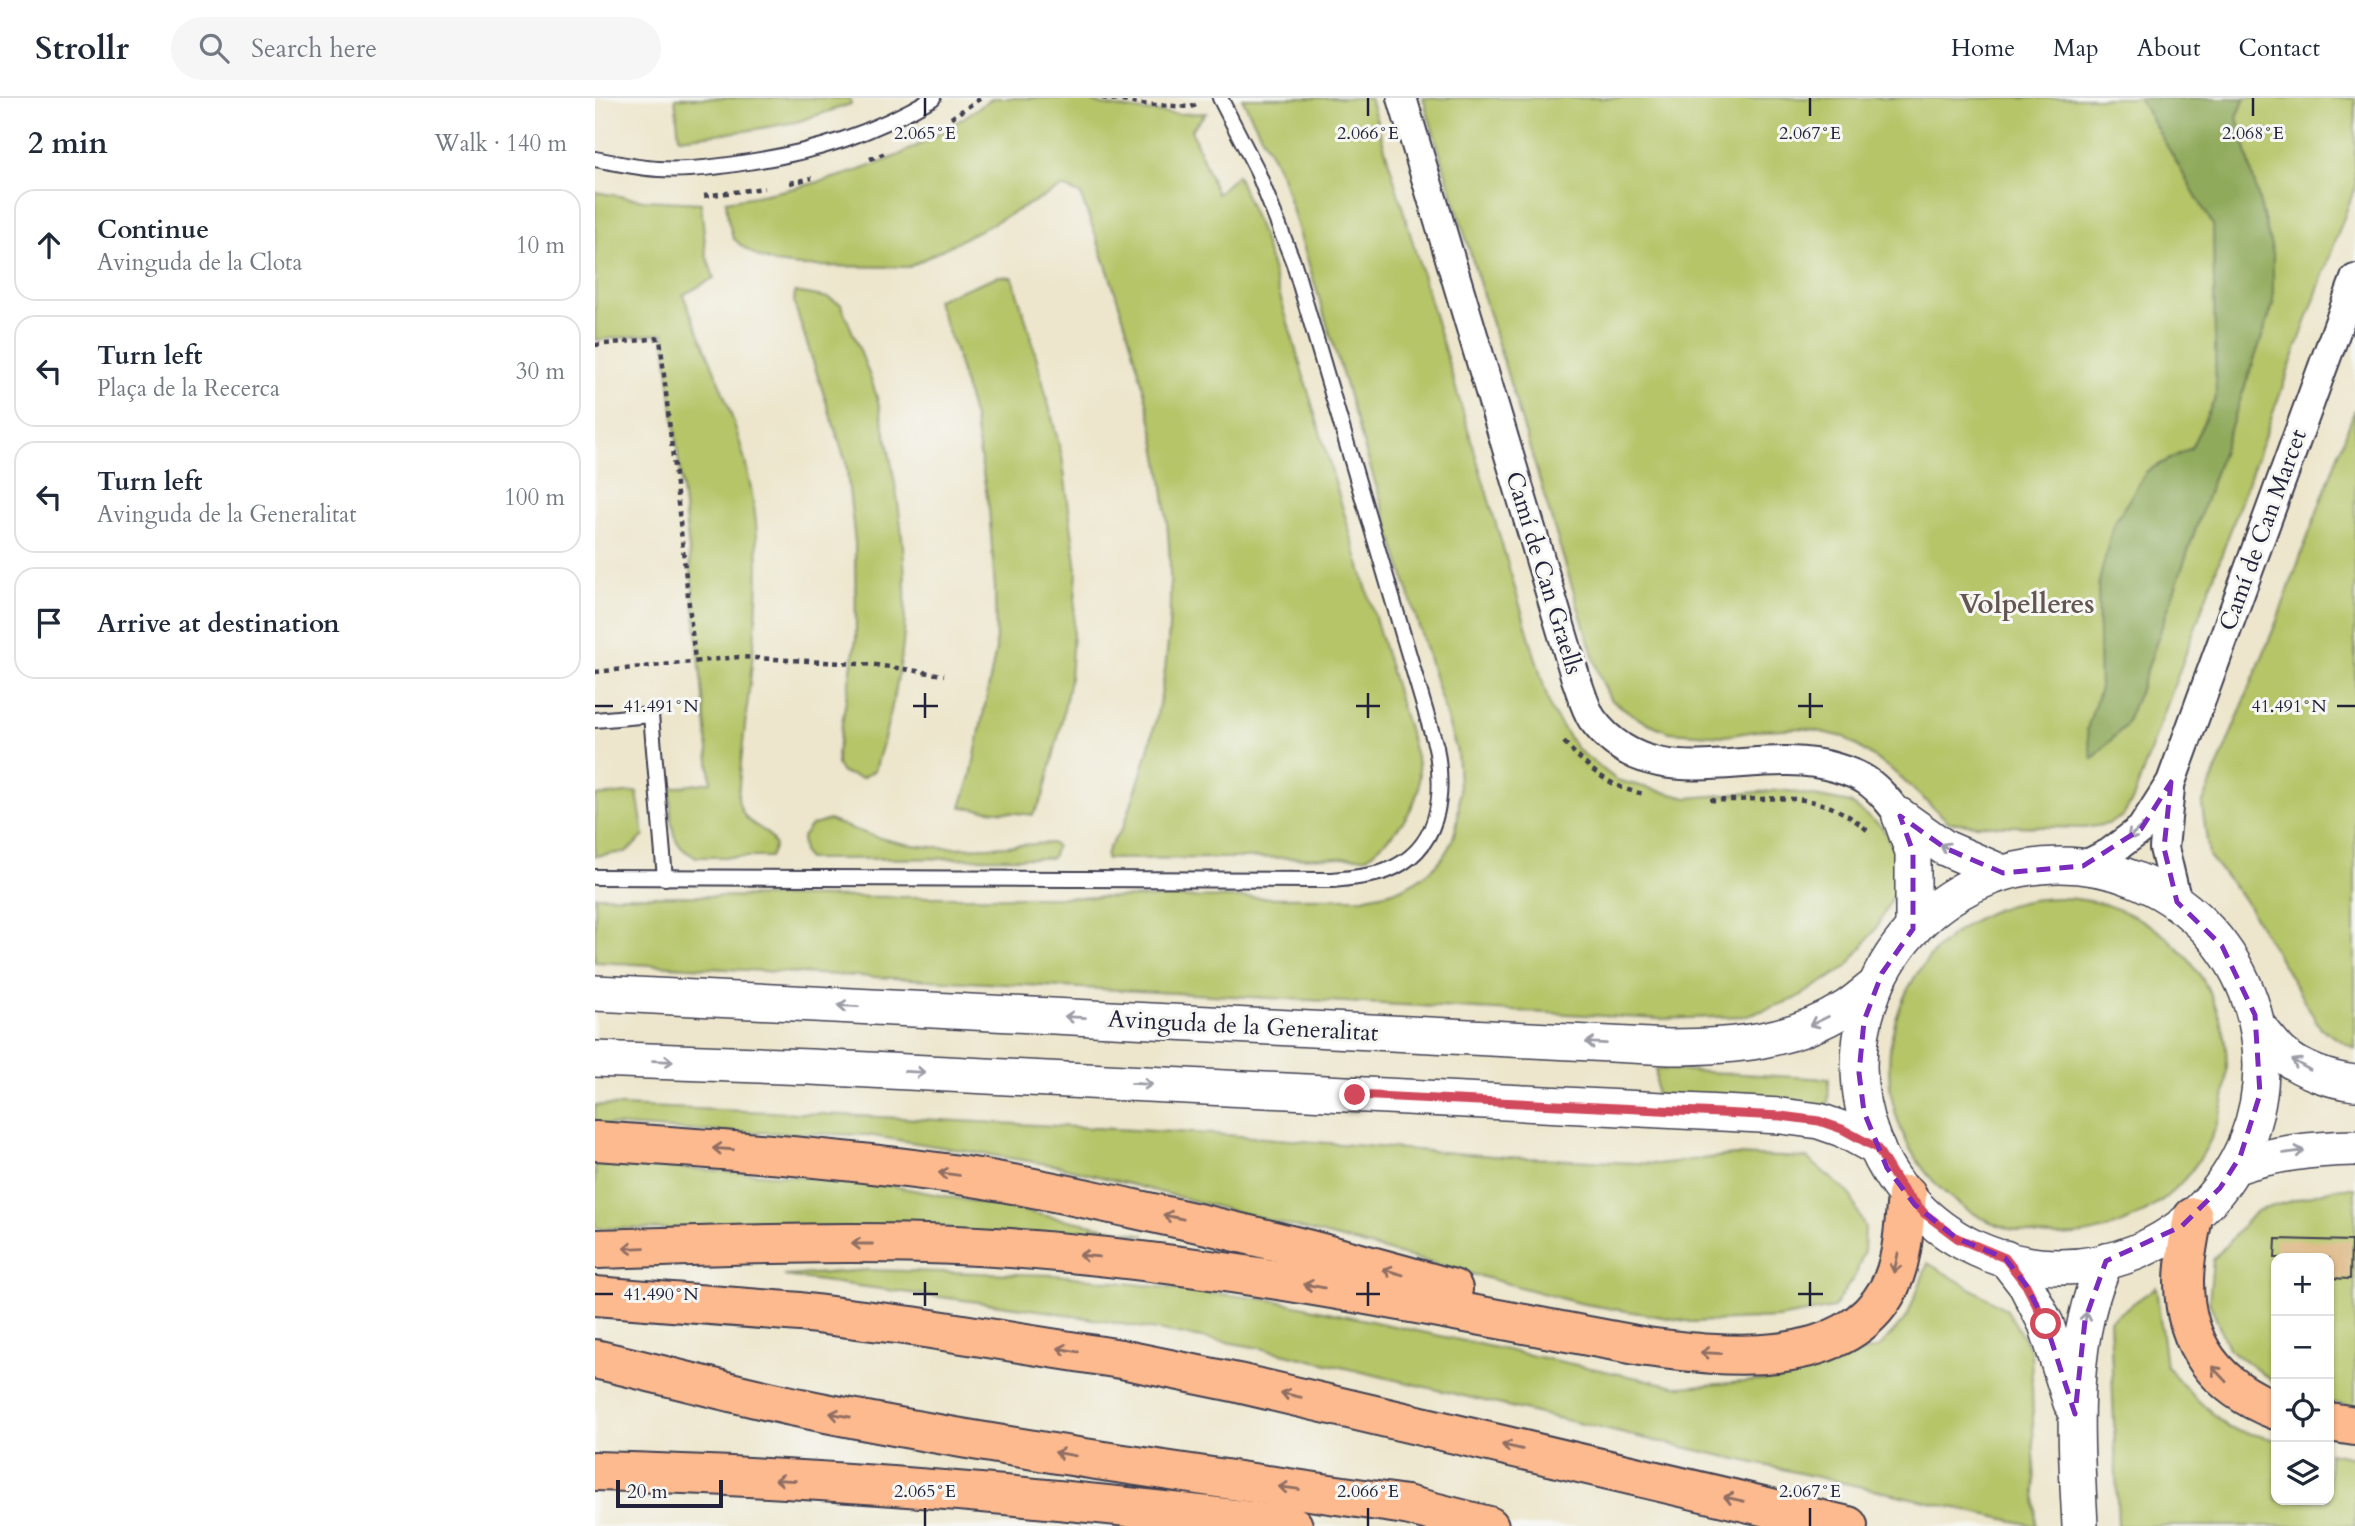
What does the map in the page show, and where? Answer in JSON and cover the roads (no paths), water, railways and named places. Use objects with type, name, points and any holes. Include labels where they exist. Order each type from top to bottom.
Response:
[{"type":"highway","points":[[595,1141],[730,1149],[851,1161],[962,1175],[1085,1198],[1229,1229],[1378,1267],[1647,1347]]},
{"type":"highway","points":[[595,1249],[887,1244],[993,1247],[1114,1258],[1260,1277],[1647,1347],[1692,1353],[1764,1353],[1801,1350],[1837,1338],[1873,1311],[1888,1290],[1896,1269],[1907,1195]]},
{"type":"highway","points":[[2193,1217],[2184,1281],[2192,1332],[2205,1357],[2219,1375],[2239,1392],[2271,1408]]},
{"type":"highway","points":[[595,1296],[787,1311],[875,1321],[1121,1359],[1238,1382],[1848,1526]]},
{"type":"highway","points":[[595,1359],[791,1405],[935,1433],[1128,1465],[1406,1505],[1489,1526]]},
{"type":"highway","points":[[2334,1423],[2355,1426]]},
{"type":"highway","points":[[595,1471],[930,1488],[1109,1504],[1293,1526]]},
{"type":"street","name":"Camí de Can Graells","points":[[1402,98],[1572,666],[1591,716],[1606,734],[1648,761],[1673,766],[1704,766],[1765,760],[1798,760],[1846,771],[1866,780],[1885,797],[1900,816]]},
{"type":"street","name":"Camí de Can Marcet","points":[[2083,866],[2109,853],[2141,829],[2171,782],[2355,279]]},
{"type":"street","name":"Camí de Can Marcet","points":[[2171,782],[2164,848],[2177,902]]},
{"type":"street","points":[[1900,816],[1945,848],[2003,873]]},
{"type":"street","points":[[1900,816],[1913,852],[1913,929]]},
{"type":"street","points":[[2051,865],[2083,866],[2127,876],[2148,885],[2177,902],[2206,927],[2229,957],[2247,990],[2258,1027],[2262,1071],[2258,1104],[2249,1136],[2220,1188],[2193,1217],[2158,1241],[2133,1253],[2106,1261],[2055,1266],[2005,1258],[1957,1238],[1925,1214],[1887,1168],[1877,1148],[1864,1112],[1859,1073],[1864,1021],[1876,985],[1889,961],[1913,929],[1948,899],[1981,881],[2003,873],[2051,865]]},
{"type":"street","name":"Avinguda de la Generalitat","points":[[595,993],[1711,1047],[1748,1044],[1803,1029],[1846,1008],[1876,985]]},
{"type":"street","points":[[2258,1027],[2283,1054],[2311,1071],[2339,1081],[2355,1083]]},
{"type":"street","points":[[595,1059],[810,1067],[1781,1116],[1819,1121],[1842,1129],[1877,1148]]},
{"type":"street","points":[[2234,1167],[2263,1157],[2317,1149],[2355,1148]]},
{"type":"street","points":[[2005,1258],[2026,1285],[2046,1324],[2075,1414]]},
{"type":"street","points":[[2080,1526],[2075,1414],[2085,1320],[2095,1294],[2095,1284],[2106,1261]]},
{"type":"lane","points":[[595,159],[659,169],[714,168],[796,155],[840,142],[896,120],[933,98]]},
{"type":"lane","points":[[595,877],[1333,880],[1364,877],[1387,870],[1405,861],[1418,849],[1430,832],[1441,794],[1437,747],[1294,264],[1256,168],[1220,98]]},
{"type":"lane","points":[[595,720],[651,715],[665,878]]},
{"type":"district","name":"Volpelleres","points":[[2027,604]]}]
